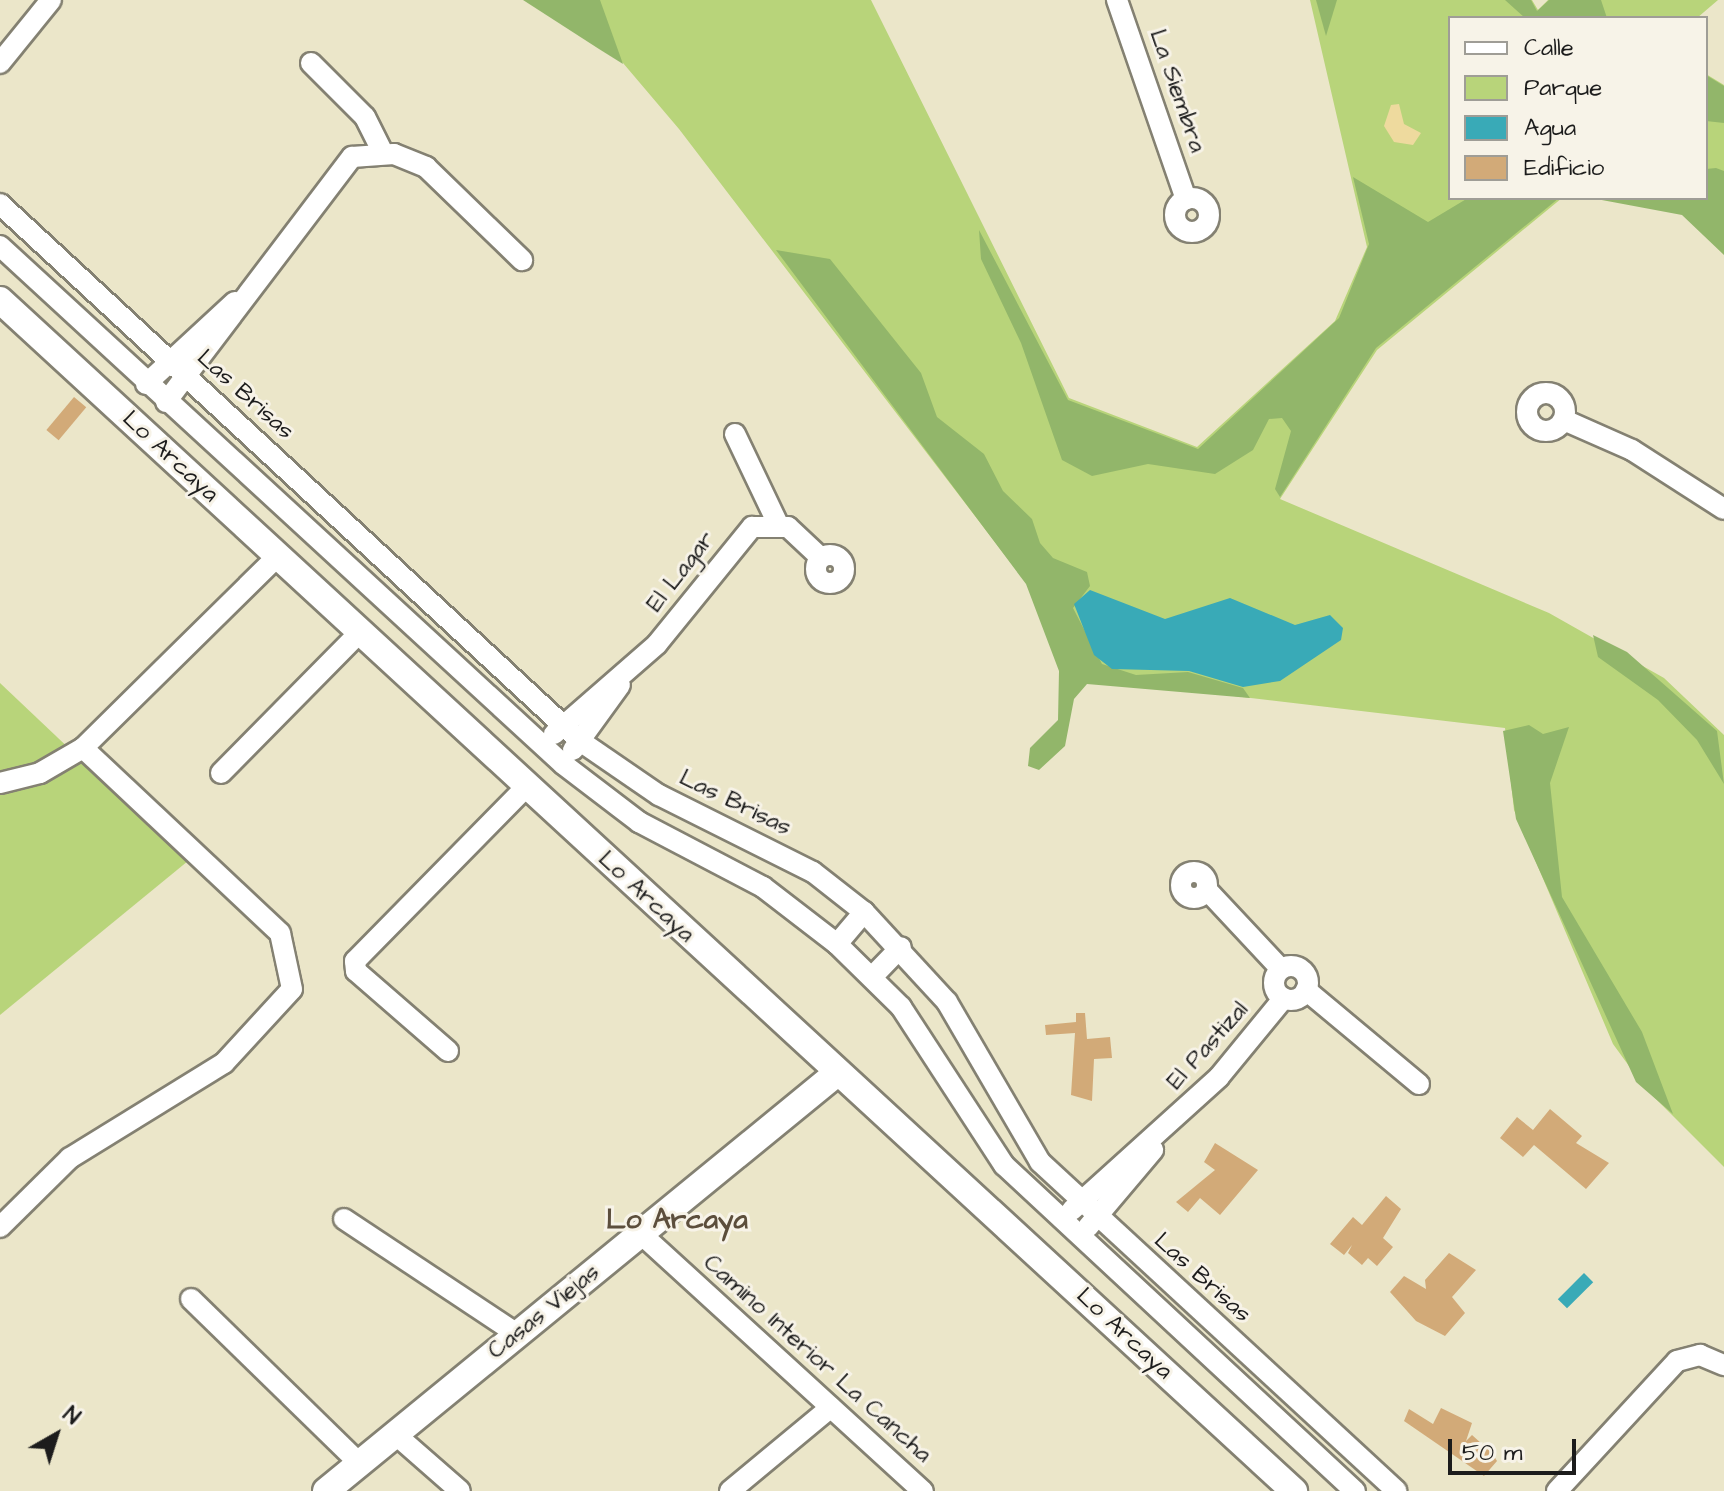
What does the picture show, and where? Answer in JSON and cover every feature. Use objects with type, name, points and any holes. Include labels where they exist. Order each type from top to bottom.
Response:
[{"type":"street","name":"La Siembra","points":[[1117,0],[1186,199]]},
{"type":"street","points":[[0,45],[45,7]]},
{"type":"street","points":[[0,63],[45,7]]},
{"type":"street","points":[[311,63],[365,117],[383,153]]},
{"type":"street","points":[[166,402],[187,378],[342,162],[383,153],[426,167],[522,260]]},
{"type":"street","name":"Las Brisas","points":[[0,204],[580,741],[659,795],[813,872],[864,912],[901,947],[963,1025],[1030,1151],[1097,1218],[1396,1491]]},
{"type":"street","points":[[0,246],[146,384],[563,764],[639,822],[763,887],[873,976],[921,1033],[996,1155],[1061,1221],[1355,1491]]},
{"type":"street","points":[[146,384],[167,359],[245,296]]},
{"type":"street","name":"Lo Arcaya","points":[[0,300],[1294,1491]]},
{"type":"street","points":[[1564,420],[1632,450],[1724,509]]},
{"type":"street","points":[[735,434],[778,524],[821,558]]},
{"type":"street","name":"El Lagar","points":[[631,669],[742,535],[760,523],[778,524]]},
{"type":"street","points":[[0,783],[40,773],[83,748],[277,557]]},
{"type":"street","points":[[221,773],[359,633]]},
{"type":"street","points":[[543,746],[563,724],[631,669]]},
{"type":"street","points":[[563,764],[631,669]]},
{"type":"street","points":[[0,1227],[70,1158],[224,1063],[292,989],[280,933],[83,748]]},
{"type":"street","points":[[448,1051],[356,971],[355,961],[526,787]]},
{"type":"street","points":[[1207,890],[1281,969],[1302,970],[1306,990],[1419,1084]]},
{"type":"street","points":[[837,944],[864,912]]},
{"type":"street","points":[[873,976],[901,947]]},
{"type":"street","points":[[1281,969],[1274,982],[1284,998],[1306,990]]},
{"type":"street","name":"El Pastizal","points":[[1168,1127],[1284,998]]},
{"type":"street","name":"Casas Viejas","points":[[326,1491],[837,1073]]},
{"type":"street","points":[[1061,1221],[1168,1127]]},
{"type":"street","points":[[1079,1236],[1097,1218],[1168,1127]]},
{"type":"street","points":[[344,1219],[517,1334]]},
{"type":"street","name":"Camino Interior La Cancha","points":[[640,1233],[923,1491]]},
{"type":"street","points":[[191,1299],[359,1463]]},
{"type":"street","points":[[1557,1491],[1677,1361],[1700,1355],[1724,1365]]},
{"type":"street","points":[[730,1491],[831,1407]]},
{"type":"street","points":[[395,1434],[460,1491]]},
{"type":"green space","points":[[523,0],[600,0],[623,64],[599,49]]},
{"type":"green space","points":[[525,0],[871,0],[1069,398],[1197,447],[1335,321],[1367,247],[1310,0],[1532,0],[1538,10],[1548,0],[1718,0],[1699,16],[1448,16],[1448,200],[1560,200],[1377,350],[1280,499],[1549,613],[1664,678],[1724,735],[1724,1167],[1645,1088],[1613,1044],[1514,810],[1505,728],[1082,678],[1027,584],[679,129],[623,63]]},
{"type":"green space","points":[[1316,0],[1337,0],[1326,36]]},
{"type":"green space","points":[[1505,0],[1531,0],[1537,11],[1549,0],[1601,0],[1606,16],[1523,16]]},
{"type":"green space","points":[[1708,75],[1724,85],[1724,254],[1685,214],[1609,200],[1708,200]]},
{"type":"green space","points":[[1708,76],[1724,86],[1724,123],[1708,121]]},
{"type":"green space","points":[[1708,169],[1724,171],[1724,255],[1682,215],[1602,200],[1708,200]]},
{"type":"green space","points":[[1353,177],[1428,222],[1465,200],[1557,200],[1376,348],[1280,497],[1275,489],[1291,431],[1282,418],[1269,419],[1253,450],[1215,474],[1148,464],[1092,476],[1062,460],[1021,343],[981,259],[979,230],[1068,400],[1198,449],[1339,318],[1369,244]]},
{"type":"green space","points":[[776,250],[830,259],[921,373],[937,417],[984,454],[1003,491],[1032,519],[1040,543],[1053,558],[1087,572],[1090,586],[1073,608],[1102,664],[1136,675],[1188,672],[1243,688],[1250,698],[1087,684],[1074,699],[1065,746],[1039,770],[1028,766],[1030,748],[1058,720],[1059,671],[1026,584]]},
{"type":"green space","points":[[1593,635],[1627,652],[1717,731],[1724,784],[1697,740],[1658,700],[1598,657]]},
{"type":"green space","points":[[0,683],[188,861],[0,1015]]},
{"type":"green space","points":[[1529,725],[1543,734],[1569,727],[1550,783],[1562,897],[1642,1032],[1673,1114],[1636,1082],[1516,819],[1503,731]]},
{"type":"sand","points":[[1399,104],[1404,124],[1421,133],[1413,145],[1394,142],[1384,126],[1391,105]]},
{"type":"water","points":[[1090,590],[1165,619],[1230,598],[1295,625],[1330,615],[1343,628],[1341,640],[1280,681],[1243,687],[1189,671],[1112,669],[1094,655],[1074,604]]},
{"type":"water","points":[[1584,1273],[1593,1282],[1567,1308],[1558,1299]]},
{"type":"building","points":[[74,397],[86,407],[59,440],[46,430]]},
{"type":"building","points":[[1076,1013],[1085,1013],[1087,1039],[1110,1037],[1112,1058],[1094,1059],[1092,1101],[1071,1095],[1075,1033],[1046,1035],[1045,1025],[1076,1022]]},
{"type":"building","points":[[1550,1109],[1582,1136],[1576,1143],[1609,1163],[1586,1189],[1534,1145],[1523,1157],[1500,1138],[1517,1117],[1533,1130]]},
{"type":"building","points":[[1215,1143],[1258,1170],[1220,1215],[1200,1198],[1188,1212],[1176,1202],[1215,1170],[1204,1162]]},
{"type":"building","points":[[1386,1196],[1401,1209],[1383,1238],[1393,1247],[1377,1266],[1368,1258],[1362,1265],[1348,1253],[1352,1245],[1344,1255],[1330,1244],[1353,1217],[1362,1225]]},
{"type":"building","points":[[1449,1253],[1476,1270],[1452,1297],[1465,1313],[1445,1336],[1416,1321],[1390,1292],[1404,1276],[1426,1289],[1425,1280]]},
{"type":"building","points":[[1441,1408],[1472,1423],[1466,1441],[1472,1435],[1492,1453],[1497,1461],[1484,1476],[1404,1421],[1409,1409],[1433,1424]]},
{"type":"district","name":"Lo Arcaya","points":[[677,1220]]}]
